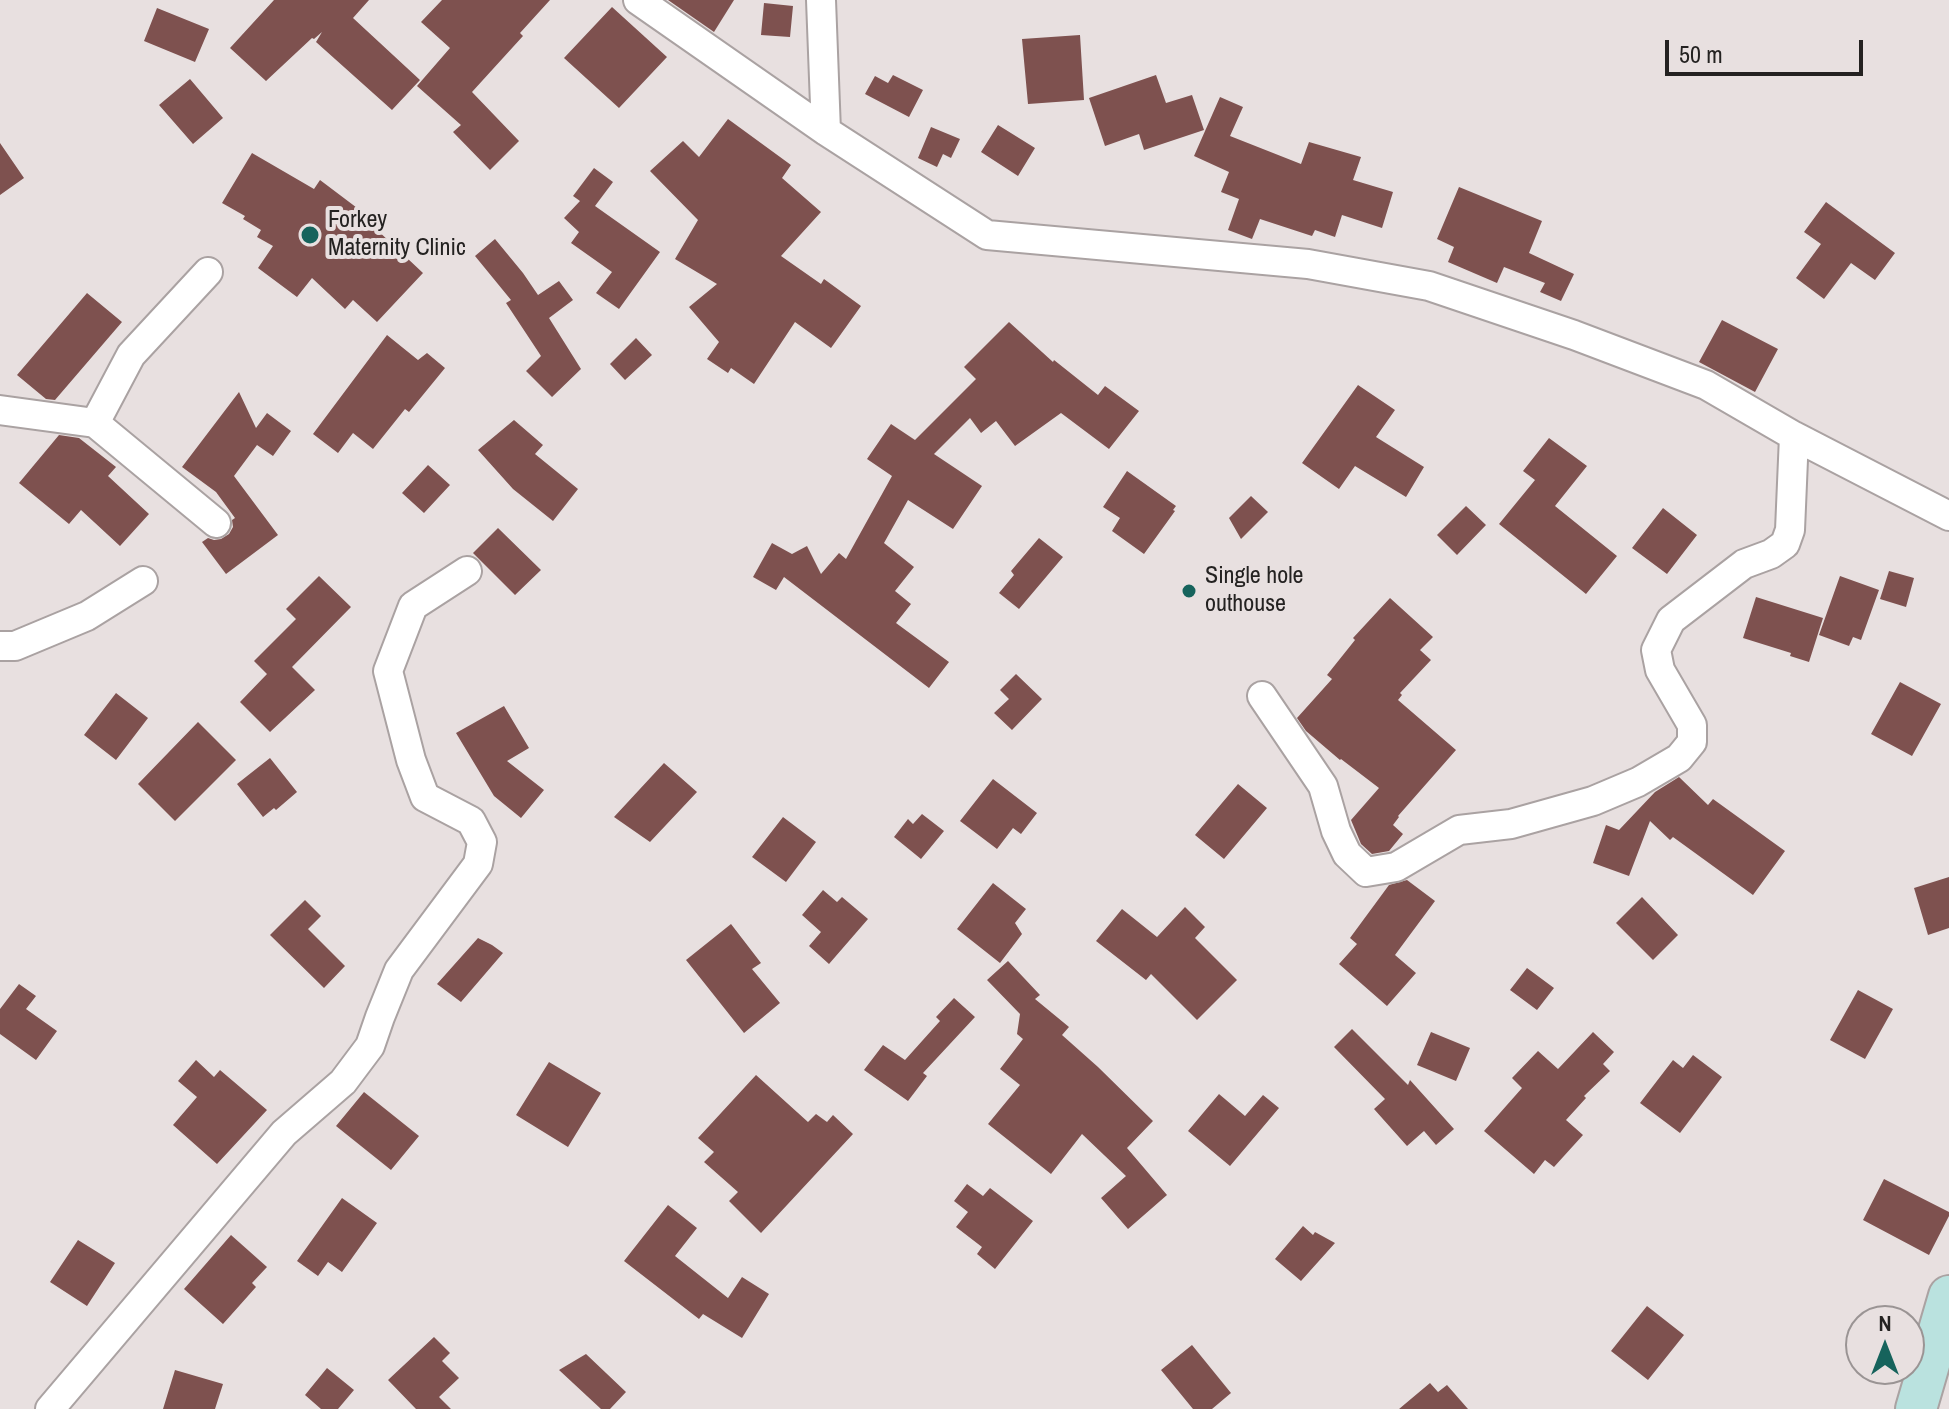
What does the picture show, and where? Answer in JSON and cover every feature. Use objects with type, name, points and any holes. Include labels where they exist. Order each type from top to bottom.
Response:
[{"type":"main road","points":[[1916,1409],[1949,1296]]},
{"type":"street","points":[[638,0],[826,131],[987,235],[1308,264],[1429,286],[1574,335],[1706,385],[1794,436],[1949,516]]},
{"type":"street","points":[[821,0],[826,131]]},
{"type":"street","points":[[95,423],[131,355],[208,272]]},
{"type":"street","points":[[0,410],[95,423],[216,523]]},
{"type":"street","points":[[1262,696],[1323,786],[1336,831],[1347,854],[1366,872],[1396,867],[1459,830],[1511,824],[1593,801],[1638,782],[1679,758],[1692,742],[1692,725],[1660,670],[1656,650],[1671,620],[1744,564],[1771,554],[1785,544],[1790,530],[1794,436]]},
{"type":"street","points":[[50,1409],[284,1133],[343,1082],[370,1046],[399,970],[478,864],[482,842],[471,821],[425,797],[411,760],[388,671],[413,606],[467,571]]},
{"type":"street","points":[[0,646],[15,646],[87,616],[143,581]]},
{"type":"building","points":[[274,0],[369,0],[353,18],[420,80],[392,110],[316,42],[322,32],[266,81],[230,48]]},
{"type":"building","points":[[442,0],[550,0],[520,33],[523,36],[472,92],[519,141],[490,170],[453,132],[461,125],[417,86],[450,48],[421,22]]},
{"type":"building","points":[[668,0],[734,0],[714,32]]},
{"type":"building","points":[[764,3],[793,6],[790,37],[761,35]]},
{"type":"building","points":[[612,7],[667,57],[619,108],[564,58]]},
{"type":"building","points":[[157,8],[209,29],[195,62],[144,41]]},
{"type":"building","points":[[1080,35],[1084,100],[1028,104],[1022,39]]},
{"type":"building","points":[[893,75],[923,90],[909,117],[865,94],[875,76],[888,83]]},
{"type":"building","points":[[1156,75],[1166,103],[1192,95],[1204,130],[1144,150],[1139,134],[1105,146],[1089,98]]},
{"type":"building","points":[[190,79],[223,118],[193,144],[159,105]]},
{"type":"building","points":[[1220,97],[1243,107],[1230,136],[1301,164],[1309,142],[1361,157],[1353,180],[1393,192],[1382,228],[1342,215],[1335,237],[1315,230],[1312,236],[1260,219],[1252,239],[1228,230],[1239,199],[1221,192],[1229,172],[1194,156]]},
{"type":"building","points":[[728,119],[791,165],[782,178],[821,212],[781,256],[821,284],[824,279],[861,306],[831,348],[795,322],[754,384],[731,368],[728,373],[707,359],[719,342],[689,307],[717,284],[675,259],[698,220],[650,171],[683,141],[699,157]]},
{"type":"building","points":[[998,125],[1035,148],[1018,176],[981,152]]},
{"type":"building","points":[[931,127],[960,139],[951,158],[943,154],[937,167],[918,158]]},
{"type":"building","points":[[0,143],[24,178],[0,195]]},
{"type":"building","points":[[252,153],[314,189],[320,180],[377,223],[374,227],[423,273],[377,322],[353,300],[345,309],[312,278],[297,297],[258,268],[273,246],[257,237],[261,230],[243,219],[245,216],[222,203]]},
{"type":"building","points":[[594,168],[613,182],[595,206],[660,252],[619,309],[596,293],[612,272],[571,243],[579,232],[564,218],[580,201],[573,196]]},
{"type":"building","points":[[1459,187],[1542,221],[1529,253],[1574,274],[1561,301],[1540,292],[1545,283],[1504,267],[1497,283],[1448,262],[1454,247],[1437,239]]},
{"type":"building","points":[[1826,202],[1895,253],[1875,280],[1851,263],[1824,299],[1796,278],[1821,244],[1804,232]]},
{"type":"building","points":[[495,239],[538,295],[559,281],[573,300],[549,318],[581,369],[552,397],[526,371],[541,356],[506,303],[511,300],[475,256]]},
{"type":"building","points":[[87,293],[122,322],[55,400],[46,399],[17,375]]},
{"type":"building","points":[[1722,320],[1778,349],[1755,392],[1699,362]]},
{"type":"building","points":[[1009,322],[1053,362],[1098,395],[1105,386],[1139,411],[1109,449],[1061,413],[1015,446],[996,421],[981,433],[970,418],[934,454],[982,486],[953,529],[908,500],[884,543],[914,567],[895,591],[911,604],[896,623],[949,662],[929,688],[784,577],[776,590],[753,577],[772,543],[792,554],[807,546],[821,574],[839,553],[846,559],[892,476],[867,459],[891,424],[915,440],[976,379],[964,367]]},
{"type":"building","points":[[387,335],[418,360],[427,353],[445,368],[409,412],[405,409],[373,449],[353,433],[338,453],[313,434]]},
{"type":"building","points":[[636,338],[652,355],[625,380],[610,364]]},
{"type":"building","points":[[1358,385],[1395,410],[1376,437],[1424,467],[1406,497],[1355,466],[1339,489],[1302,463]]},
{"type":"building","points":[[239,392],[256,428],[267,413],[291,431],[273,456],[257,445],[234,476],[278,535],[226,574],[202,542],[208,538],[221,539],[229,534],[235,518],[216,492],[182,467]]},
{"type":"building","points":[[514,420],[543,445],[535,454],[578,489],[553,521],[513,489],[478,450]]},
{"type":"building","points":[[59,435],[79,438],[116,467],[108,476],[149,514],[120,546],[81,510],[69,524],[19,483]]},
{"type":"building","points":[[1549,438],[1587,466],[1555,506],[1617,556],[1586,594],[1499,524],[1535,480],[1523,471]]},
{"type":"building","points":[[428,465],[450,485],[424,513],[402,493]]},
{"type":"building","points":[[1127,471],[1176,506],[1144,554],[1112,531],[1120,518],[1103,507]]},
{"type":"building","points":[[1251,496],[1268,512],[1241,539],[1229,518]]},
{"type":"building","points":[[1466,506],[1486,525],[1457,555],[1437,535]]},
{"type":"building","points":[[1663,508],[1697,535],[1667,574],[1632,548]]},
{"type":"building","points":[[498,528],[541,570],[515,595],[473,553]]},
{"type":"building","points":[[1039,538],[1063,557],[1019,609],[999,593],[1014,575],[1011,571]]},
{"type":"building","points":[[1889,571],[1914,578],[1906,607],[1880,599]]},
{"type":"building","points":[[319,576],[351,607],[292,667],[315,690],[270,732],[240,702],[267,674],[254,661],[296,619],[286,609]]},
{"type":"building","points":[[1840,576],[1879,590],[1861,640],[1853,637],[1849,646],[1819,635]]},
{"type":"building","points":[[1756,597],[1823,618],[1809,662],[1743,638]]},
{"type":"building","points":[[1390,598],[1433,637],[1420,650],[1431,660],[1400,693],[1402,695],[1398,700],[1456,750],[1398,816],[1393,825],[1403,834],[1389,851],[1372,854],[1361,844],[1351,820],[1379,788],[1306,731],[1297,718],[1332,679],[1327,675],[1355,640],[1353,638]]},
{"type":"building","points":[[1016,674],[1042,699],[1012,730],[994,713],[1009,699],[1000,690]]},
{"type":"building","points":[[1900,682],[1941,704],[1912,756],[1871,734]]},
{"type":"building","points":[[116,693],[148,718],[116,760],[84,735]]},
{"type":"building","points":[[504,706],[529,748],[507,761],[544,790],[521,818],[494,796],[456,733]]},
{"type":"building","points":[[198,722],[236,760],[175,821],[138,784]]},
{"type":"building","points":[[270,758],[297,792],[263,817],[237,784]]},
{"type":"building","points":[[664,763],[697,792],[650,842],[614,817]]},
{"type":"building","points":[[1679,777],[1708,805],[1713,799],[1785,851],[1753,895],[1673,837],[1670,840],[1650,821],[1629,876],[1593,863],[1606,825],[1619,830],[1655,792]]},
{"type":"building","points":[[993,779],[1037,813],[1021,834],[1013,828],[997,849],[960,821]]},
{"type":"building","points":[[1238,784],[1267,808],[1224,859],[1195,835]]},
{"type":"building","points":[[922,814],[944,831],[921,859],[894,837],[908,819],[913,824]]},
{"type":"building","points":[[783,817],[816,842],[786,882],[752,857]]},
{"type":"building","points":[[1949,877],[1949,928],[1928,935],[1914,888]]},
{"type":"building","points":[[1407,880],[1435,901],[1395,955],[1416,973],[1387,1006],[1339,964],[1357,944],[1350,938],[1389,885]]},
{"type":"building","points":[[993,883],[1026,909],[1015,923],[1022,934],[1000,963],[957,929]]},
{"type":"building","points":[[823,890],[837,902],[842,897],[868,919],[829,964],[809,946],[821,932],[802,915]]},
{"type":"building","points":[[1642,897],[1678,935],[1653,960],[1616,923]]},
{"type":"building","points":[[305,900],[321,916],[308,929],[345,966],[324,988],[270,935]]},
{"type":"building","points":[[1185,907],[1205,927],[1195,938],[1237,980],[1197,1020],[1151,974],[1146,980],[1096,941],[1122,909],[1157,937]]},
{"type":"building","points":[[731,924],[761,963],[752,969],[780,1003],[744,1033],[686,960]]},
{"type":"building","points":[[478,938],[503,953],[461,1002],[437,984]]},
{"type":"building","points":[[1008,961],[1040,995],[1035,999],[1069,1027],[1062,1035],[1153,1121],[1127,1148],[1167,1195],[1128,1229],[1101,1198],[1126,1176],[1082,1134],[1051,1174],[988,1124],[1020,1085],[1000,1069],[1023,1039],[1017,1034],[1020,1014],[987,980]]},
{"type":"building","points":[[1527,968],[1554,988],[1537,1010],[1510,990]]},
{"type":"building","points":[[19,984],[36,996],[26,1009],[57,1031],[36,1060],[0,1034],[0,1009]]},
{"type":"building","points":[[1858,990],[1893,1009],[1865,1059],[1830,1040]]},
{"type":"building","points":[[954,998],[975,1017],[923,1073],[927,1076],[908,1101],[864,1070],[883,1045],[905,1060],[940,1021],[936,1017]]},
{"type":"building","points":[[1352,1029],[1408,1085],[1410,1080],[1454,1129],[1436,1145],[1424,1131],[1407,1146],[1374,1109],[1385,1099],[1334,1047]]},
{"type":"building","points":[[1431,1032],[1470,1048],[1456,1081],[1417,1065]]},
{"type":"building","points":[[1593,1032],[1614,1052],[1603,1064],[1610,1071],[1584,1096],[1586,1098],[1566,1120],[1583,1135],[1554,1167],[1545,1160],[1534,1174],[1484,1131],[1522,1088],[1512,1078],[1538,1051],[1558,1069]]},
{"type":"building","points":[[1693,1055],[1722,1077],[1680,1133],[1640,1103],[1673,1060],[1683,1068]]},
{"type":"building","points":[[196,1060],[214,1077],[220,1070],[267,1110],[217,1164],[173,1125],[197,1097],[178,1081]]},
{"type":"building","points":[[549,1062],[601,1093],[568,1147],[516,1115]]},
{"type":"building","points":[[756,1075],[808,1122],[816,1114],[827,1122],[833,1115],[853,1134],[761,1233],[729,1201],[738,1192],[704,1162],[714,1152],[698,1138]]},
{"type":"building","points":[[364,1092],[419,1136],[391,1170],[336,1126]]},
{"type":"building","points":[[1219,1094],[1245,1116],[1263,1095],[1279,1108],[1230,1166],[1188,1131]]},
{"type":"building","points":[[1884,1179],[1949,1212],[1929,1255],[1863,1220]]},
{"type":"building","points":[[967,1184],[983,1196],[990,1188],[1033,1221],[995,1269],[977,1254],[982,1247],[956,1227],[968,1212],[954,1201]]},
{"type":"building","points":[[342,1198],[377,1223],[342,1272],[328,1262],[318,1276],[297,1261]]},
{"type":"building","points":[[668,1205],[697,1228],[675,1256],[728,1298],[742,1277],[769,1294],[742,1338],[703,1314],[699,1319],[624,1261]]},
{"type":"building","points":[[1303,1226],[1313,1235],[1315,1232],[1335,1243],[1301,1281],[1275,1259]]},
{"type":"building","points":[[231,1235],[267,1267],[252,1283],[256,1287],[223,1324],[184,1289]]},
{"type":"building","points":[[78,1240],[115,1263],[87,1306],[50,1282]]},
{"type":"building","points":[[1647,1306],[1684,1335],[1648,1380],[1611,1351]]},
{"type":"building","points":[[434,1337],[450,1353],[442,1361],[459,1378],[439,1397],[451,1409],[416,1409],[388,1380]]},
{"type":"building","points":[[1192,1345],[1231,1393],[1212,1409],[1193,1409],[1161,1370]]},
{"type":"building","points":[[586,1354],[626,1392],[610,1409],[601,1409],[559,1370]]},
{"type":"building","points":[[327,1368],[354,1390],[338,1409],[321,1409],[305,1395]]},
{"type":"building","points":[[175,1370],[223,1384],[215,1409],[163,1409]]},
{"type":"building","points":[[1430,1383],[1438,1392],[1447,1385],[1468,1409],[1399,1409]]},
{"type":"place","name":"Forkey Maternity Clinic","points":[[310,235]]},
{"type":"place","name":"Single hole outhouse","points":[[1189,591]]}]
